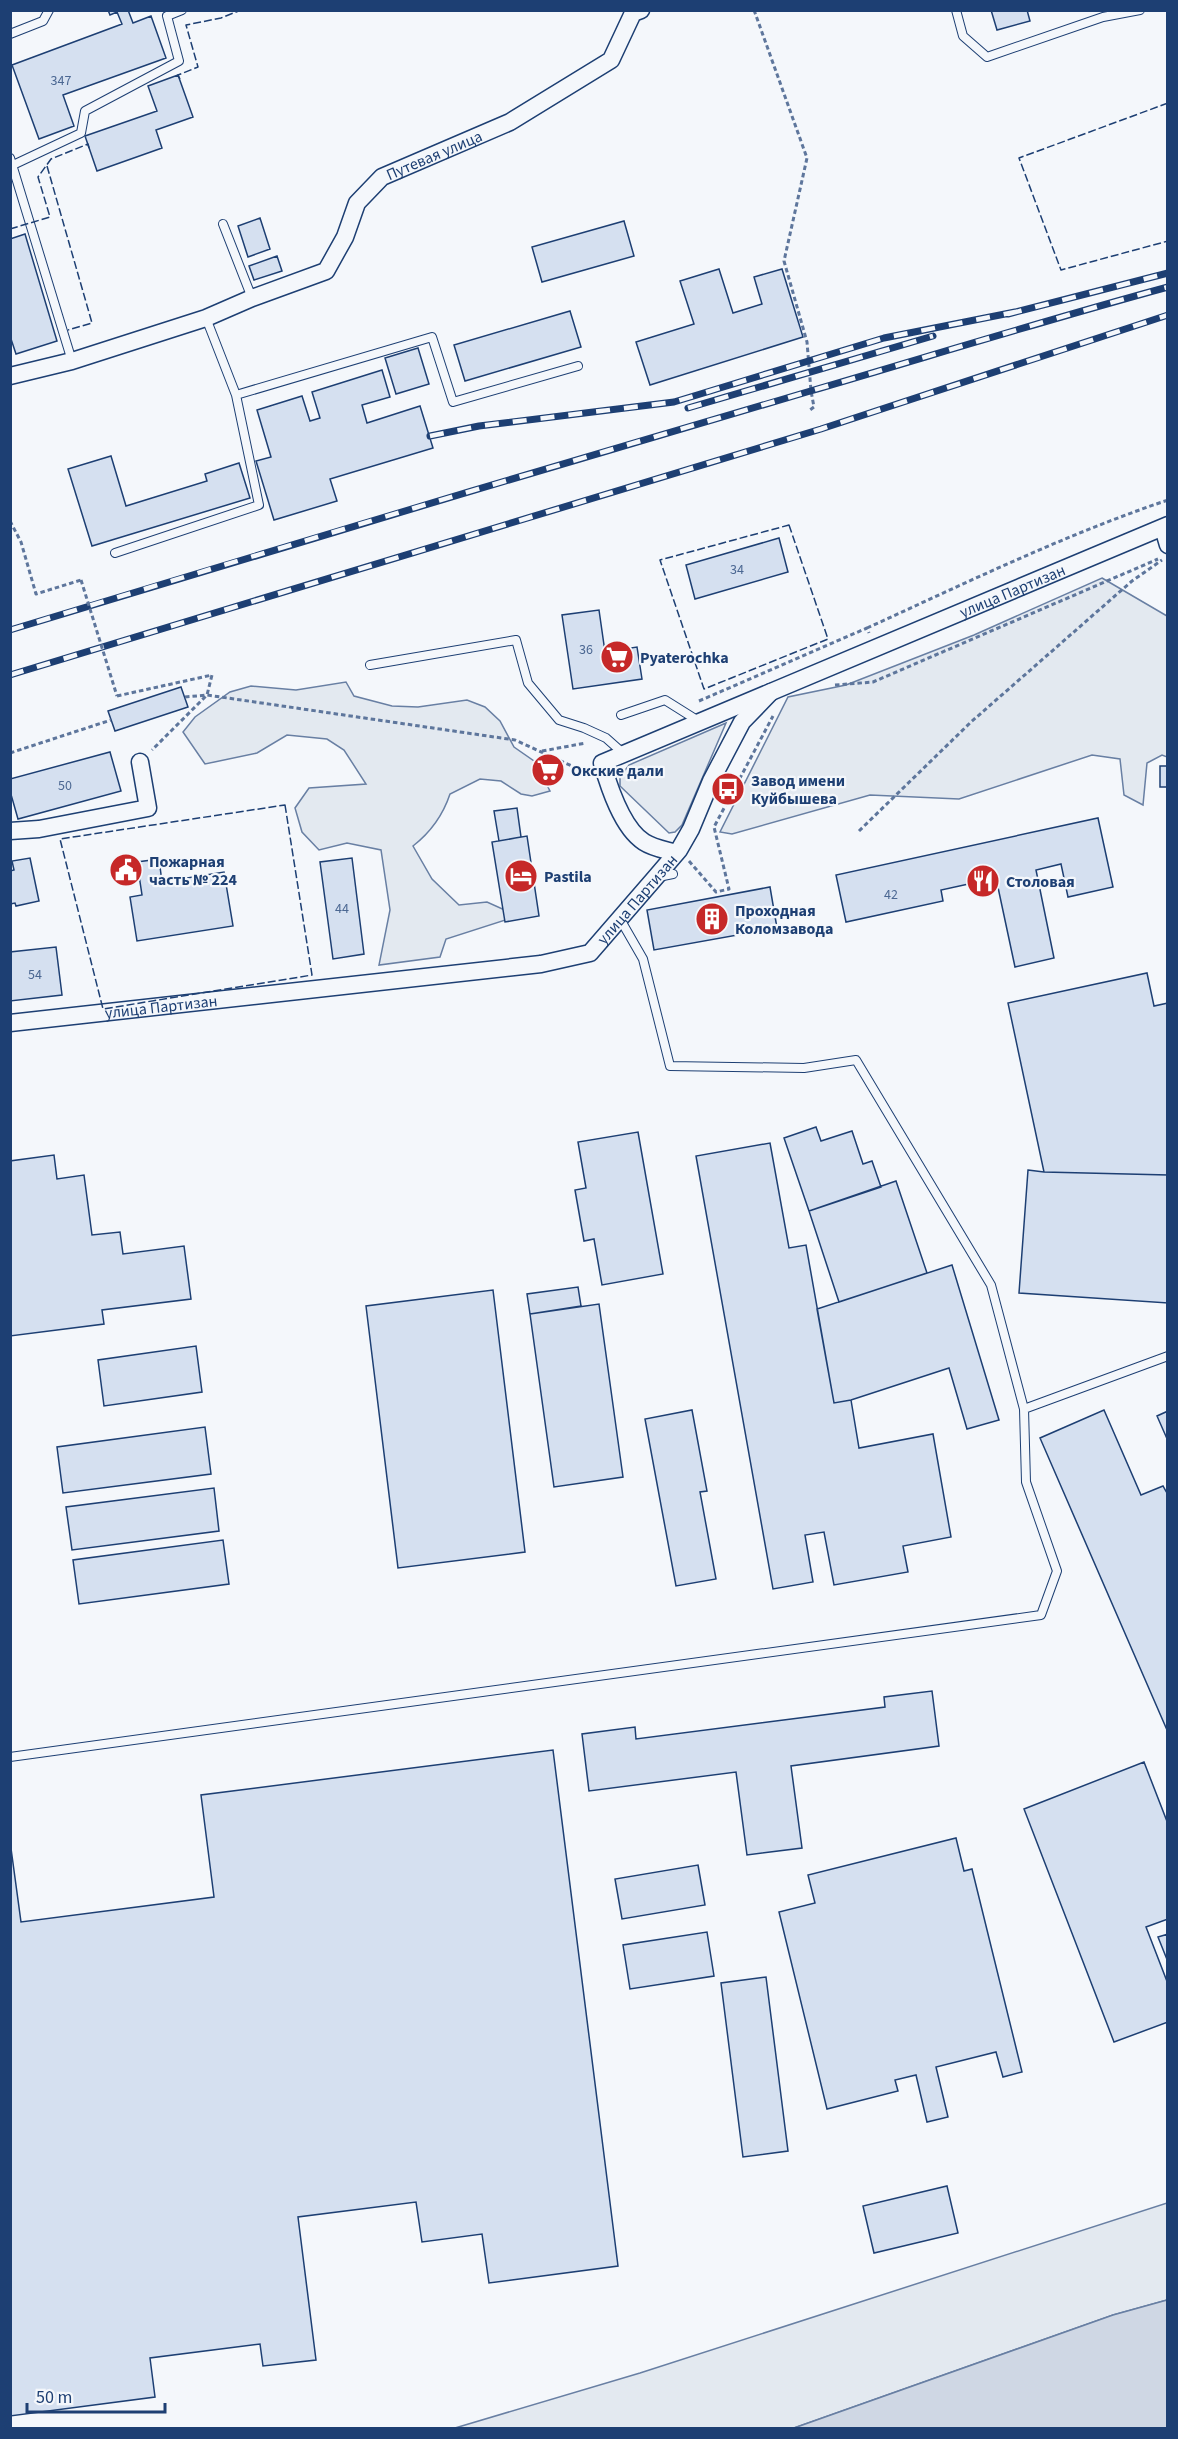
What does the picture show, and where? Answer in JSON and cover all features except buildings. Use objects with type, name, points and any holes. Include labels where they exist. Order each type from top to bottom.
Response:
[{"type":"street","name":"Путевая улица","points":[[10,376],[72,361],[206,318],[252,298],[326,271],[345,237],[357,202],[382,177],[510,122],[610,60],[635,11]]},
{"type":"street","points":[[1165,526],[1167,545]]},
{"type":"street","name":"улица Партизан","points":[[10,1023],[541,964],[590,953],[677,851],[644,842],[625,820],[611,793],[602,763],[1165,526]]},
{"type":"street","points":[[677,851],[692,829],[711,781],[742,723],[771,692]]},
{"type":"street","points":[[10,831],[39,829],[148,808],[140,762]]},
{"type":"lane","points":[[10,34],[43,21],[49,10]]},
{"type":"lane","points":[[72,361],[12,162],[81,133],[85,111],[179,61],[167,16],[182,10]]},
{"type":"lane","points":[[956,10],[963,36],[987,57],[1103,17],[1140,10]]},
{"type":"lane","points":[[223,224],[252,298]]},
{"type":"lane","points":[[115,553],[259,505],[236,396],[206,318]]},
{"type":"lane","points":[[236,396],[432,337],[453,402],[578,366]]},
{"type":"lane","points":[[370,665],[516,640],[528,683],[559,720],[606,738],[624,754]]},
{"type":"lane","points":[[621,715],[665,700],[700,722]]},
{"type":"lane","points":[[655,878],[674,874]]},
{"type":"lane","points":[[10,1757],[1041,1615],[1057,1571],[1026,1482],[1024,1409],[991,1285],[856,1060],[804,1068],[670,1066],[643,959],[620,919]]},
{"type":"lane","points":[[1024,1409],[1167,1356]]},
{"type":"path","points":[[754,10],[807,158],[784,261],[807,342],[814,407],[810,410]]},
{"type":"path","points":[[681,709],[1011,563],[1105,523],[1167,500]]},
{"type":"path","points":[[10,521],[21,542],[36,594],[81,580],[117,696],[212,675],[207,695],[140,762]]},
{"type":"path","points":[[1105,523],[1107,529]]},
{"type":"path","points":[[833,685],[873,682],[1167,556]]},
{"type":"path","points":[[859,831],[970,722],[1132,581],[1167,556]]},
{"type":"path","points":[[1122,564],[1126,573]]},
{"type":"path","points":[[867,628],[870,637]]},
{"type":"path","points":[[883,670],[885,676]]},
{"type":"path","points":[[185,697],[207,695],[515,740],[586,772],[611,793]]},
{"type":"path","points":[[677,851],[716,892],[729,889],[714,827],[777,709]]},
{"type":"path","points":[[10,753],[111,720]]},
{"type":"path","points":[[540,751],[606,738]]},
{"type":"path","points":[[722,890],[723,896]]},
{"type":"shaded area","points":[[1102,578],[1167,616],[1167,757],[1162,755],[1147,763],[1143,805],[1124,795],[1120,759],[1092,755],[959,799],[870,795],[732,834],[720,832],[788,697],[846,685],[974,635]]},
{"type":"shaded area","points":[[346,682],[354,696],[392,706],[418,707],[467,700],[485,707],[500,721],[514,747],[534,761],[550,791],[532,796],[521,794],[501,781],[480,779],[450,794],[436,823],[413,846],[432,879],[459,905],[487,902],[518,916],[446,939],[440,957],[379,965],[390,910],[381,850],[347,843],[319,850],[302,832],[295,808],[309,788],[366,784],[344,750],[327,739],[287,735],[257,753],[205,764],[183,732],[195,717],[230,692],[251,686],[296,690]]},
{"type":"shaded area","points":[[726,723],[682,825],[675,832],[669,833],[620,786],[620,777],[629,765]]},
{"type":"shaded area","points":[[1167,2203],[1167,2300],[1113,2315],[794,2428],[455,2428],[640,2373]]},
{"type":"shaded area","points":[[1167,2300],[1167,2428],[794,2428],[1113,2315]]},
{"type":"railway","points":[[1008,314],[1168,273]]},
{"type":"railway","points":[[10,630],[508,480],[1168,287]]},
{"type":"railway","points":[[430,436],[479,426],[674,402],[884,338],[1015,312]]},
{"type":"railway","points":[[10,675],[821,429],[1168,315]]},
{"type":"railway","points":[[688,408],[933,336]]},
{"type":"fence","points":[[180,79],[178,75],[198,67],[186,25],[221,18],[241,10]]},
{"type":"fence","points":[[1168,103],[1019,158],[1061,270],[1168,241]]},
{"type":"fence","points":[[10,229],[50,217],[38,177],[51,159],[88,144],[89,148]]},
{"type":"fence","points":[[47,166],[92,323],[68,330]]},
{"type":"fence","points":[[789,525],[828,639],[704,689],[660,560],[789,525]]},
{"type":"fence","points":[[285,805],[312,975],[103,1009],[60,839],[285,805]]},
{"type":"place","name":"Pyaterochka","points":[[617,657]]},
{"type":"place","name":"Окские дали","points":[[548,770]]},
{"type":"place","name":"Завод имени Куйбышева","points":[[728,789]]},
{"type":"place","name":"Пожарная часть № 224","points":[[126,870]]},
{"type":"place","name":"Pastila","points":[[521,876]]},
{"type":"place","name":"Столовая","points":[[983,881]]},
{"type":"place","name":"Проходная Коломзавода","points":[[712,919]]}]
